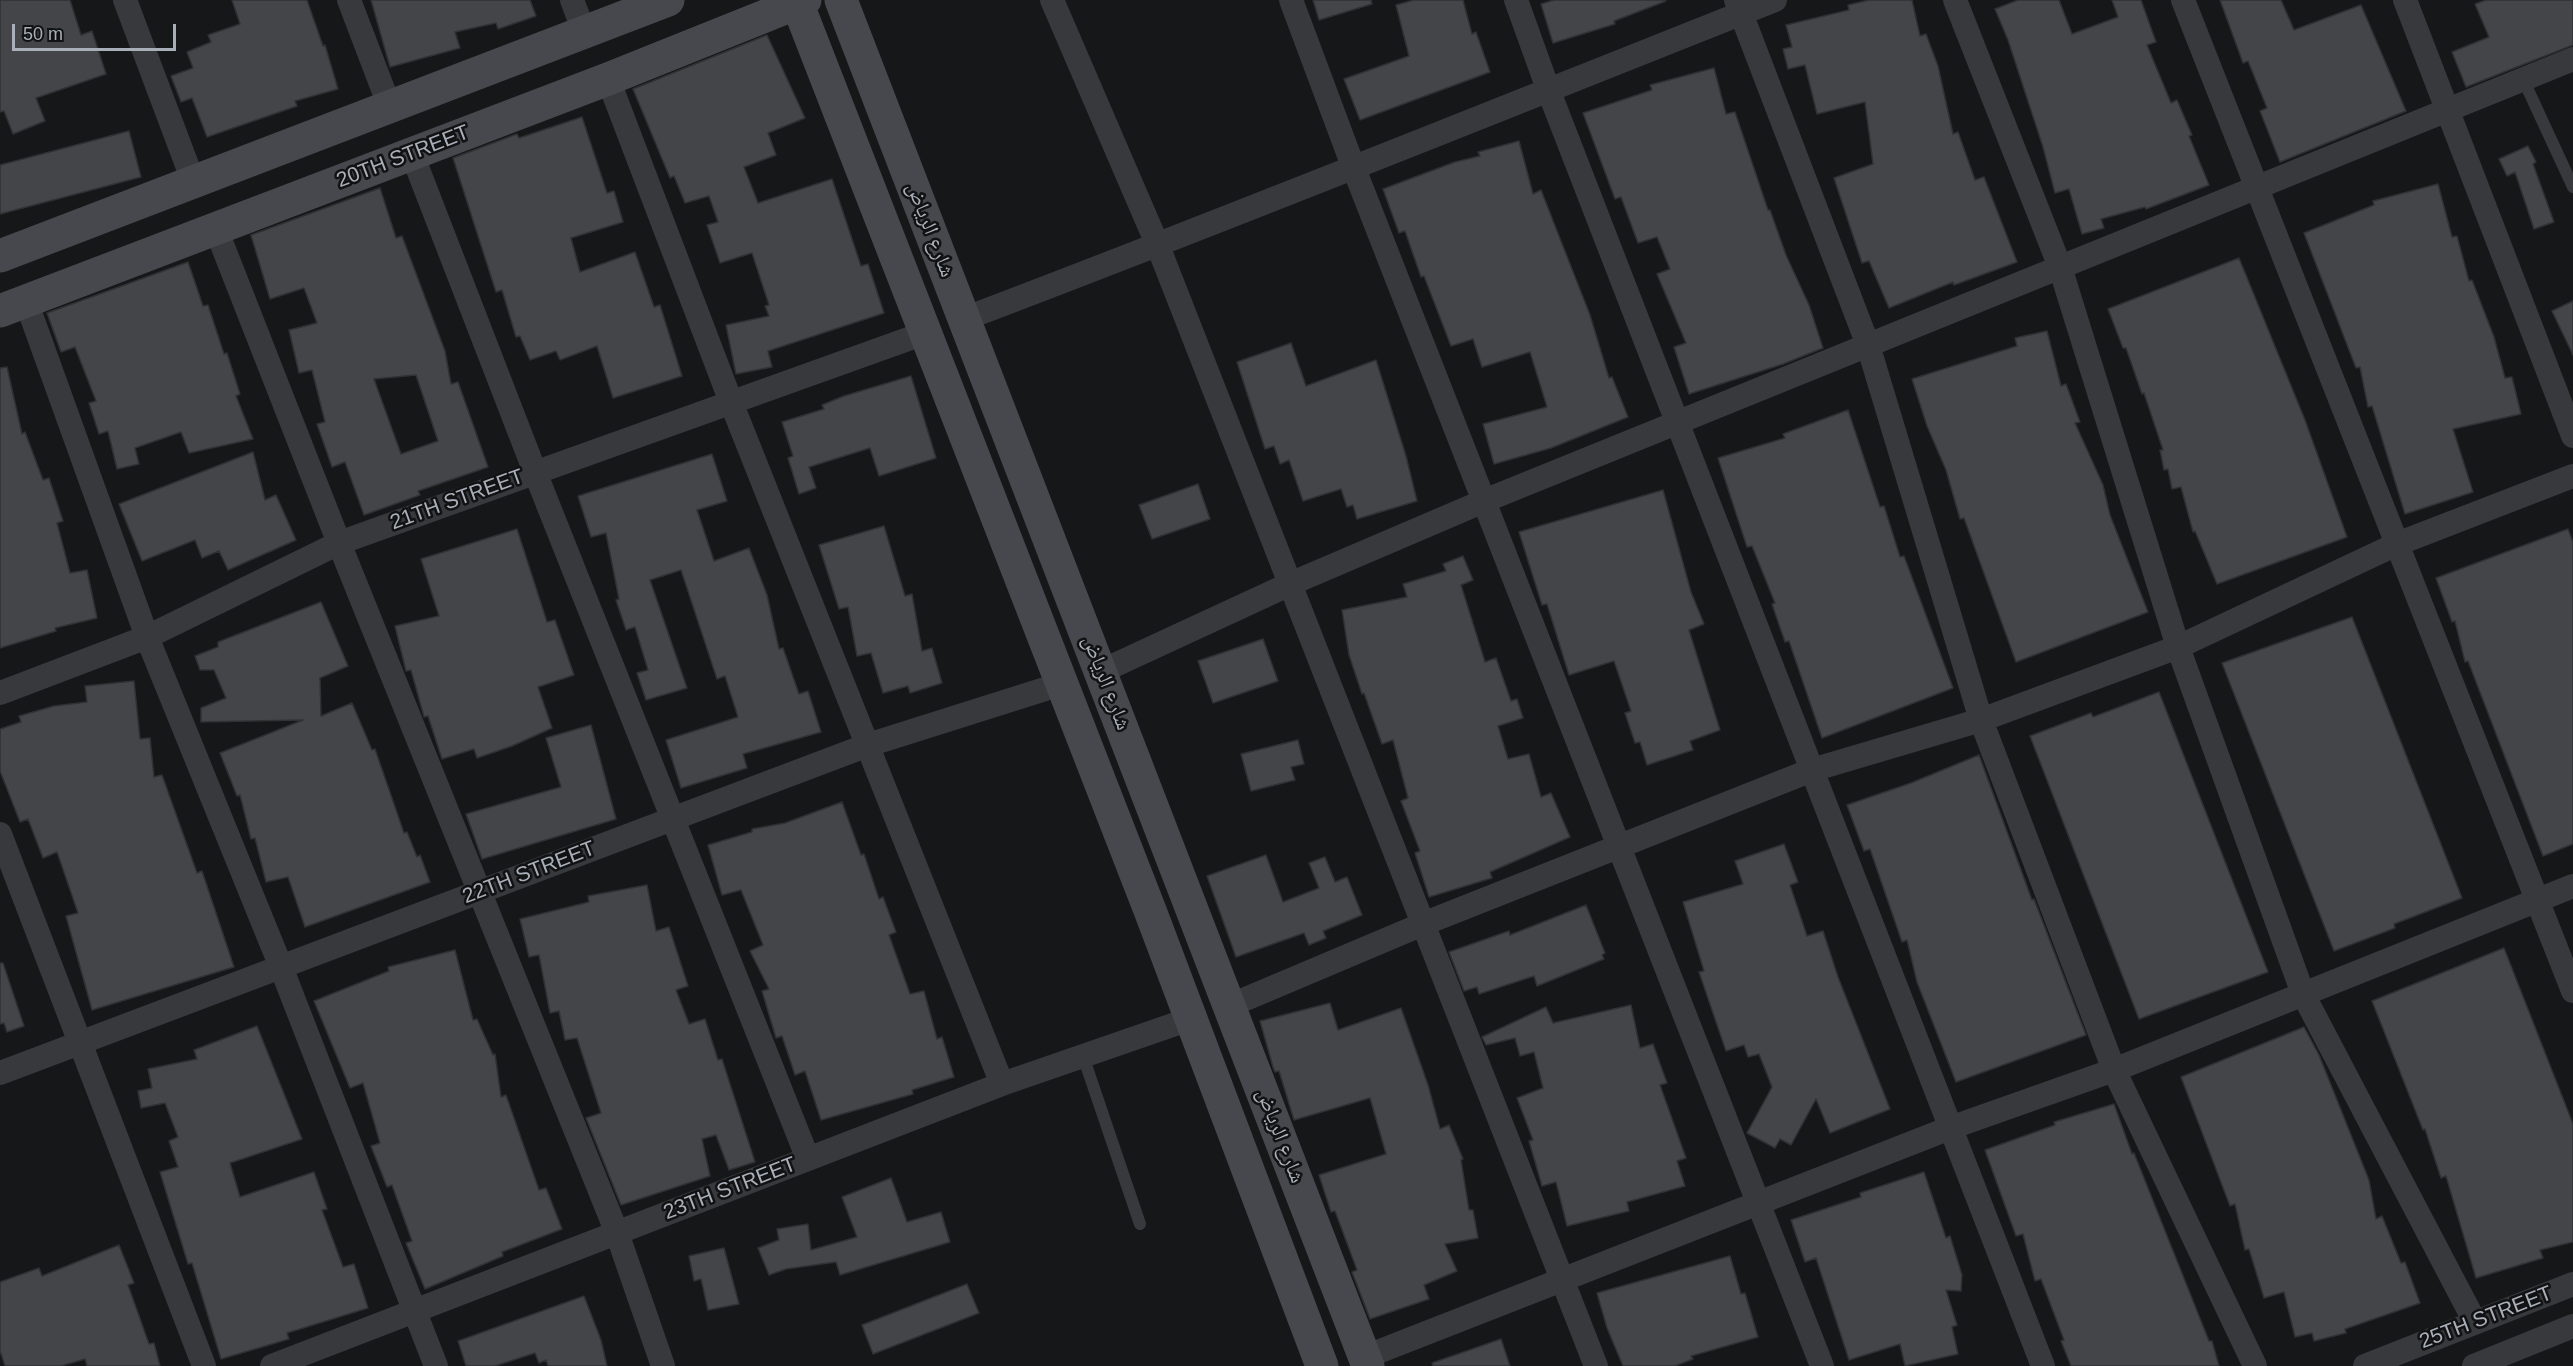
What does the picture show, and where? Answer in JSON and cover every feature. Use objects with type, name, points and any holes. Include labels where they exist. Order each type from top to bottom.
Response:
[{"type":"main road","points":[[1,253],[668,0]]},
{"type":"main road","name":"شارع الرياض","points":[[841,0],[1367,1361]]},
{"type":"main road","name":"شارع الرياض","points":[[799,1],[1322,1366]]},
{"type":"main road","name":"20TH STREET","points":[[13,306],[608,79],[799,1]]},
{"type":"street","points":[[125,0],[193,181]]},
{"type":"street","points":[[349,0],[389,105]]},
{"type":"street","points":[[572,0],[584,32]]},
{"type":"street","points":[[1052,0],[1158,246],[1596,1366]]},
{"type":"street","points":[[1291,0],[1353,166],[1822,1366]]},
{"type":"street","points":[[1516,0],[1548,89],[2043,1366]]},
{"type":"street","points":[[964,319],[1158,246],[1548,89],[1738,7],[1775,0]]},
{"type":"street","points":[[1955,0],[2060,267],[2178,647],[2303,993],[2475,1322]]},
{"type":"street","points":[[2183,0],[2573,991]]},
{"type":"street","points":[[2405,0],[2573,436]]},
{"type":"street","points":[[1738,7],[1868,345],[1981,720],[2114,1070],[2255,1366]]},
{"type":"street","points":[[1102,671],[1290,584],[1484,501],[2573,59]]},
{"type":"street","points":[[608,79],[731,402],[1002,1084]]},
{"type":"street","points":[[412,154],[535,472],[807,1159]]},
{"type":"street","points":[[216,229],[339,543],[617,1233],[663,1366]]},
{"type":"street","points":[[13,306],[281,967],[436,1366]]},
{"type":"street","name":"21TH STREET","points":[[0,693],[147,637],[339,543],[925,333]]},
{"type":"street","points":[[1229,1006],[1619,845],[1812,770],[1981,720],[2178,647],[2397,544],[2573,476]]},
{"type":"street","name":"22TH STREET","points":[[0,1073],[868,745],[1061,684]]},
{"type":"street","points":[[0,834],[204,1366]]},
{"type":"street","points":[[1367,1361],[1758,1202],[1950,1128],[2114,1070],[2573,886]]},
{"type":"street","name":"23TH STREET","points":[[272,1366],[1002,1084],[1190,1019]]},
{"type":"street","name":"25TH STREET","points":[[2366,1366],[2573,1284]]},
{"type":"street","name":"25TH STREET","points":[[2485,1364],[2573,1326]]},
{"type":"lane","points":[[2523,79],[2571,180]]},
{"type":"lane","points":[[1083,1056],[1140,1224]]},
{"type":"building","points":[[0,0],[70,0],[81,35],[92,31],[106,74],[36,98],[45,121],[13,134],[4,111],[0,112]]},
{"type":"building","points":[[232,0],[307,0],[323,46],[325,45],[338,89],[295,101],[297,106],[207,137],[192,98],[181,102],[171,76],[193,68],[187,52],[211,42],[208,35],[240,24]]},
{"type":"building","points":[[371,0],[530,0],[536,16],[498,29],[496,23],[455,32],[460,48],[390,67]]},
{"type":"building","points":[[1313,0],[1371,0],[1372,4],[1319,20]]},
{"type":"building","points":[[1414,0],[1463,0],[1472,34],[1476,32],[1490,72],[1360,120],[1344,79],[1409,56],[1396,5]]},
{"type":"building","points":[[1554,0],[1666,1],[1614,21],[1615,24],[1553,43],[1541,4]]},
{"type":"building","points":[[1869,0],[1912,0],[1920,36],[1926,34],[1938,66],[1953,134],[1958,132],[1975,180],[1984,177],[2017,262],[1954,285],[1953,282],[1889,308],[1869,261],[1862,263],[1834,178],[1873,164],[1865,102],[1817,114],[1805,65],[1788,69],[1783,49],[1792,47],[1786,25],[1849,10],[1848,5]]},
{"type":"building","points":[[2018,0],[2059,0],[2072,34],[2118,17],[2112,0],[2141,0],[2156,42],[2147,45],[2171,103],[2177,100],[2209,185],[2146,209],[2145,207],[2101,219],[2104,228],[2082,234],[2069,189],[2055,193],[2043,147],[2008,40],[1995,9]]},
{"type":"building","points":[[2220,0],[2281,0],[2294,30],[2361,5],[2406,111],[2280,162],[2260,111],[2267,108],[2248,61],[2243,63]]},
{"type":"building","points":[[2486,0],[2573,0],[2573,45],[2466,87],[2452,52],[2489,37],[2475,4]]},
{"type":"building","points":[[767,35],[805,118],[768,133],[776,155],[744,167],[758,203],[832,179],[861,266],[868,264],[884,313],[768,351],[772,367],[736,374],[726,325],[769,316],[765,306],[769,305],[752,253],[720,263],[707,225],[718,222],[709,196],[685,203],[674,176],[670,178],[633,89]]},
{"type":"building","points":[[1714,68],[1726,114],[1735,112],[1768,210],[1770,210],[1786,255],[1809,305],[1823,348],[1783,364],[1689,394],[1674,347],[1686,343],[1657,274],[1670,269],[1657,237],[1638,243],[1621,197],[1615,199],[1583,113],[1652,90],[1650,85]]},
{"type":"building","points":[[582,117],[607,193],[614,191],[623,222],[571,238],[580,272],[635,252],[654,307],[660,305],[682,376],[613,398],[597,346],[560,360],[556,351],[530,360],[520,336],[516,337],[502,290],[496,292],[453,158],[517,134],[519,138]]},
{"type":"building","points":[[129,131],[141,177],[0,214],[0,165]]},
{"type":"building","points":[[1519,141],[1533,194],[1541,190],[1590,315],[1609,378],[1612,377],[1628,417],[1551,448],[1494,464],[1483,424],[1547,407],[1530,352],[1482,367],[1473,339],[1451,346],[1424,276],[1421,277],[1405,231],[1399,233],[1383,189],[1455,162],[1480,156],[1478,152]]},
{"type":"building","points":[[2528,146],[2536,162],[2533,164],[2554,222],[2534,229],[2515,172],[2507,176],[2499,159]]},
{"type":"building","points":[[2438,184],[2452,237],[2457,236],[2469,281],[2472,280],[2494,337],[2505,378],[2512,377],[2521,414],[2453,429],[2473,492],[2405,514],[2372,406],[2368,407],[2360,367],[2356,368],[2304,233],[2374,205],[2373,201]]},
{"type":"building","points":[[380,188],[396,238],[402,236],[445,351],[451,384],[458,382],[488,467],[418,491],[420,495],[364,515],[345,462],[332,467],[317,424],[325,422],[312,370],[299,373],[289,330],[317,323],[304,288],[270,299],[251,235]],"holes":[[[416,375],[438,441],[401,454],[374,379]]]},
{"type":"building","points":[[2239,258],[2305,420],[2347,537],[2217,584],[2195,531],[2193,532],[2181,487],[2172,489],[2168,469],[2164,470],[2160,450],[2163,450],[2144,393],[2142,394],[2126,348],[2123,348],[2108,309]]},
{"type":"building","points":[[188,262],[203,306],[208,305],[224,354],[227,353],[240,394],[236,396],[253,439],[189,453],[181,432],[135,448],[139,464],[117,469],[108,431],[99,434],[89,403],[96,401],[75,347],[61,352],[47,313]]},
{"type":"building","points":[[2573,301],[2573,355],[2552,311]]},
{"type":"building","points":[[2047,331],[2061,386],[2066,384],[2080,422],[2075,423],[2103,485],[2110,515],[2148,612],[2016,662],[1964,518],[1960,519],[1946,470],[1927,426],[1912,379],[2017,346],[2015,338]]},
{"type":"building","points":[[1291,343],[1306,386],[1376,360],[1406,456],[1417,501],[1357,519],[1353,505],[1347,507],[1341,489],[1303,501],[1289,460],[1280,464],[1274,446],[1265,449],[1237,362]]},
{"type":"building","points":[[7,367],[22,434],[25,432],[43,480],[49,478],[63,521],[57,523],[70,573],[87,570],[97,618],[55,628],[56,631],[0,648],[0,368]]},
{"type":"building","points":[[911,376],[936,458],[879,476],[870,448],[809,467],[816,488],[799,494],[788,458],[793,456],[782,422],[824,409],[822,405],[844,396]]},
{"type":"building","points":[[1848,410],[1880,507],[1884,506],[1900,557],[1904,556],[1953,688],[1822,738],[1789,641],[1785,642],[1772,604],[1775,603],[1752,546],[1747,547],[1718,458],[1785,438],[1783,434]]},
{"type":"building","points":[[253,452],[265,500],[276,495],[296,540],[228,570],[219,551],[202,558],[195,540],[142,561],[119,504]]},
{"type":"building","points":[[712,454],[727,501],[697,510],[714,561],[749,548],[767,595],[779,649],[783,648],[799,694],[808,691],[821,732],[743,754],[747,768],[681,788],[666,740],[738,717],[725,676],[717,679],[681,570],[650,580],[687,688],[646,700],[637,673],[648,670],[635,627],[626,630],[616,600],[619,599],[606,533],[591,537],[578,496]]},
{"type":"building","points":[[1198,484],[1210,519],[1152,539],[1139,505]]},
{"type":"building","points":[[1663,490],[1691,592],[1704,624],[1689,630],[1720,730],[1690,741],[1693,750],[1647,765],[1640,742],[1635,743],[1625,713],[1631,711],[1614,661],[1569,675],[1547,604],[1542,605],[1519,532]]},
{"type":"building","points":[[884,526],[905,596],[912,594],[922,651],[932,648],[942,683],[910,693],[908,686],[883,693],[871,653],[857,656],[848,607],[839,609],[819,545]]},
{"type":"building","points":[[517,529],[547,622],[555,620],[574,675],[538,687],[552,728],[512,746],[477,758],[474,749],[442,759],[428,716],[424,717],[411,670],[406,671],[395,626],[439,616],[421,559]]},
{"type":"building","points":[[2568,529],[2573,542],[2573,844],[2543,856],[2468,661],[2465,662],[2455,621],[2452,622],[2436,578]]},
{"type":"building","points":[[1463,556],[1473,580],[1461,585],[1485,662],[1496,658],[1511,701],[1517,699],[1523,718],[1498,726],[1508,759],[1529,754],[1541,797],[1551,793],[1570,837],[1490,872],[1492,878],[1429,897],[1415,853],[1420,851],[1401,801],[1408,798],[1393,740],[1382,744],[1364,693],[1362,694],[1349,655],[1342,610],[1407,597],[1403,584],[1446,571],[1443,564]]},
{"type":"building","points":[[321,602],[348,666],[320,678],[321,716],[352,703],[372,750],[375,749],[404,833],[407,832],[417,857],[420,855],[430,882],[305,927],[288,877],[266,882],[255,838],[251,839],[240,795],[237,796],[220,753],[303,720],[201,722],[201,708],[226,698],[214,670],[200,670],[195,656],[218,647],[218,642]]},
{"type":"building","points":[[2352,617],[2462,898],[2394,924],[2395,928],[2334,951],[2222,663]]},
{"type":"building","points":[[1263,639],[1278,681],[1213,703],[1198,661]]},
{"type":"building","points":[[134,681],[140,739],[150,738],[154,777],[162,775],[197,873],[202,871],[234,967],[92,1010],[66,916],[78,913],[57,852],[43,858],[28,819],[20,822],[0,771],[0,729],[21,722],[19,716],[54,706],[87,702],[85,686]]},
{"type":"building","points":[[2159,692],[2268,972],[2139,1019],[2030,736],[2091,713],[2093,717]]},
{"type":"building","points":[[591,725],[616,819],[482,859],[466,814],[561,787],[546,738]]},
{"type":"building","points":[[1298,740],[1304,764],[1291,767],[1295,780],[1251,791],[1241,754]]},
{"type":"building","points":[[1979,755],[2032,900],[2034,899],[2086,1035],[1956,1082],[1917,982],[1907,940],[1902,942],[1870,849],[1864,851],[1847,805],[1911,783]]},
{"type":"building","points":[[842,802],[861,855],[864,854],[879,899],[883,897],[896,932],[889,935],[910,994],[924,991],[937,1039],[942,1037],[954,1077],[912,1090],[913,1094],[821,1120],[805,1071],[795,1075],[782,1036],[776,1038],[762,991],[769,989],[750,951],[763,945],[741,890],[722,895],[708,845],[752,832],[752,829],[785,823]]},
{"type":"building","points":[[1784,844],[1798,882],[1790,885],[1807,936],[1823,931],[1838,977],[1890,1109],[1830,1133],[1816,1099],[1791,1145],[1780,1139],[1775,1148],[1747,1133],[1772,1087],[1759,1054],[1748,1057],[1744,1045],[1726,1051],[1699,972],[1704,971],[1683,902],[1743,884],[1735,861]]},
{"type":"building","points":[[1266,855],[1283,902],[1319,888],[1309,863],[1325,857],[1335,882],[1347,877],[1362,915],[1323,931],[1326,938],[1309,945],[1304,933],[1236,957],[1207,876]]},
{"type":"building","points":[[647,885],[656,931],[669,927],[688,986],[676,990],[689,1024],[705,1019],[718,1060],[722,1059],[755,1162],[729,1170],[716,1135],[702,1139],[710,1176],[621,1205],[586,1118],[601,1113],[577,1038],[565,1040],[559,1011],[550,1013],[539,955],[529,957],[520,919],[589,902],[588,896]]},
{"type":"building","points":[[1586,905],[1605,953],[1602,955],[1604,959],[1537,986],[1534,976],[1479,994],[1477,987],[1464,991],[1449,952],[1509,931],[1510,935]]},
{"type":"building","points":[[2504,948],[2573,1124],[2573,1242],[2540,1250],[2543,1258],[2476,1278],[2446,1176],[2441,1178],[2425,1129],[2423,1130],[2372,1001]]},
{"type":"building","points":[[455,950],[473,1020],[477,1019],[493,1055],[495,1054],[501,1097],[506,1095],[539,1190],[546,1188],[562,1229],[502,1252],[503,1256],[425,1289],[406,1243],[412,1241],[392,1185],[387,1187],[371,1146],[380,1143],[363,1083],[350,1088],[314,1001],[389,971],[388,967]]},
{"type":"building","points":[[0,963],[3,963],[24,1026],[7,1032],[4,1023],[0,1024]]},
{"type":"building","points":[[1330,1003],[1338,1030],[1401,1008],[1428,1085],[1440,1129],[1449,1125],[1463,1159],[1461,1160],[1469,1210],[1473,1210],[1478,1238],[1445,1244],[1457,1271],[1424,1285],[1429,1299],[1370,1319],[1352,1272],[1357,1270],[1335,1211],[1331,1212],[1319,1175],[1386,1154],[1370,1098],[1294,1120],[1279,1071],[1275,1072],[1273,1067],[1260,1021]]},
{"type":"building","points":[[1631,1005],[1640,1048],[1653,1044],[1667,1083],[1660,1085],[1686,1158],[1677,1161],[1685,1186],[1627,1202],[1629,1211],[1567,1226],[1556,1182],[1542,1186],[1529,1141],[1533,1140],[1517,1098],[1543,1088],[1534,1052],[1520,1056],[1515,1038],[1486,1045],[1482,1037],[1546,1007],[1553,1023]]},
{"type":"building","points":[[257,1026],[302,1139],[230,1163],[240,1197],[314,1172],[327,1209],[322,1210],[343,1267],[354,1264],[368,1308],[287,1333],[289,1339],[221,1359],[192,1263],[188,1264],[160,1172],[178,1167],[169,1141],[178,1137],[165,1103],[141,1108],[138,1091],[152,1088],[148,1069],[197,1059],[194,1050]]},
{"type":"building","points":[[2304,1027],[2319,1055],[2369,1180],[2376,1219],[2382,1216],[2401,1263],[2405,1262],[2420,1303],[2345,1329],[2346,1333],[2314,1341],[2312,1333],[2295,1337],[2284,1292],[2264,1298],[2249,1249],[2245,1250],[2235,1204],[2230,1206],[2181,1077]]},
{"type":"building","points":[[2114,1104],[2132,1154],[2134,1153],[2209,1341],[2212,1341],[2219,1366],[2071,1366],[2061,1341],[2064,1340],[2041,1279],[2035,1281],[2023,1234],[2016,1236],[1985,1150],[2055,1125],[2054,1122]]},
{"type":"building","points":[[1924,1172],[1946,1238],[1950,1236],[1962,1275],[1961,1291],[1946,1290],[1957,1325],[1952,1327],[1958,1354],[1905,1366],[1900,1344],[1849,1360],[1816,1258],[1805,1262],[1791,1220],[1861,1197],[1860,1193]]},
{"type":"building","points":[[891,1178],[907,1222],[941,1212],[950,1242],[840,1275],[836,1262],[786,1269],[769,1275],[758,1248],[779,1240],[777,1229],[808,1224],[811,1250],[857,1237],[842,1197]]},
{"type":"building","points":[[119,1245],[134,1283],[128,1285],[149,1344],[154,1343],[160,1366],[87,1366],[85,1359],[61,1366],[5,1366],[0,1351],[0,1282],[39,1268],[42,1276]]},
{"type":"building","points":[[724,1248],[739,1304],[708,1310],[701,1279],[694,1281],[689,1256]]},
{"type":"building","points":[[1730,1256],[1741,1294],[1745,1293],[1758,1337],[1691,1356],[1693,1359],[1675,1366],[1623,1366],[1607,1328],[1597,1293]]},
{"type":"building","points":[[967,1284],[979,1313],[873,1354],[862,1325]]},
{"type":"building","points":[[584,1296],[601,1340],[607,1366],[548,1366],[546,1360],[539,1363],[535,1353],[495,1366],[466,1366],[458,1341]]},
{"type":"building","points":[[1501,1339],[1510,1366],[1433,1366],[1432,1363]]}]
